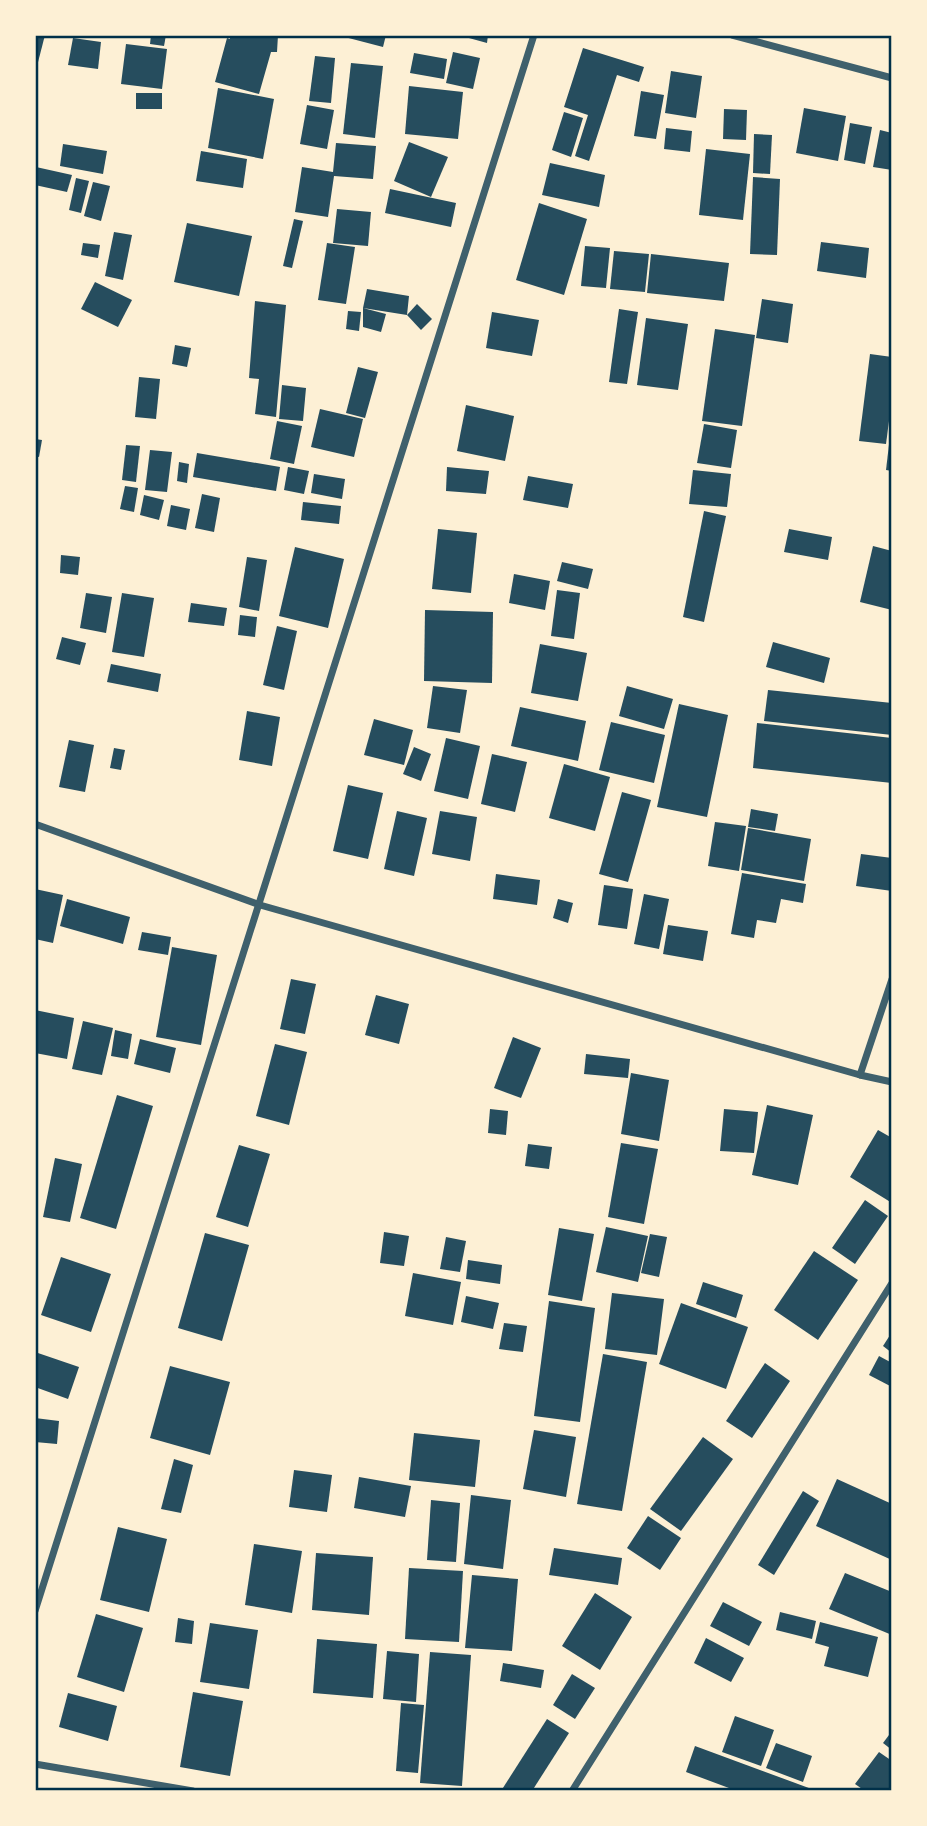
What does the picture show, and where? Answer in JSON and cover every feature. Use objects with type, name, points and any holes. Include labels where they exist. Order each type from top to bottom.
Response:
[{"type":"street","points":[[35,1611],[534,35]]},
{"type":"street","points":[[732,35],[892,78]]},
{"type":"street","points":[[35,824],[260,905],[892,1082]]},
{"type":"street","points":[[860,1075],[892,979]]},
{"type":"street","points":[[572,1791],[892,1283]]},
{"type":"street","points":[[35,1764],[193,1791]]},
{"type":"building","points":[[35,35],[45,35],[36,70],[35,70]]},
{"type":"building","points":[[151,35],[166,35],[164,46],[150,44]]},
{"type":"building","points":[[230,35],[278,35],[277,52],[271,52],[259,94],[215,82]]},
{"type":"building","points":[[337,35],[386,35],[383,47]]},
{"type":"building","points":[[458,35],[488,35],[487,43]]},
{"type":"building","points":[[73,38],[101,42],[98,69],[68,65]]},
{"type":"building","points":[[126,44],[167,49],[162,89],[121,84]]},
{"type":"building","points":[[583,48],[644,67],[639,82],[617,75],[589,161],[575,156],[588,115],[564,107]]},
{"type":"building","points":[[453,52],[480,58],[473,89],[446,83]]},
{"type":"building","points":[[414,53],[447,59],[444,79],[410,73]]},
{"type":"building","points":[[315,56],[335,58],[331,103],[309,101]]},
{"type":"building","points":[[351,63],[383,66],[375,138],[343,134]]},
{"type":"building","points":[[671,71],[702,76],[696,118],[665,113]]},
{"type":"building","points":[[409,86],[463,92],[458,139],[405,134]]},
{"type":"building","points":[[218,88],[274,99],[263,159],[208,148]]},
{"type":"building","points":[[641,91],[664,95],[656,139],[634,136]]},
{"type":"building","points":[[136,93],[162,93],[162,109],[136,109]]},
{"type":"building","points":[[307,105],[334,110],[327,149],[300,144]]},
{"type":"building","points":[[804,108],[846,116],[838,161],[796,153]]},
{"type":"building","points":[[724,109],[747,110],[746,140],[723,139]]},
{"type":"building","points":[[564,112],[583,118],[571,157],[552,150]]},
{"type":"building","points":[[850,123],[872,127],[865,164],[844,160]]},
{"type":"building","points":[[666,128],[692,131],[690,152],[664,149]]},
{"type":"building","points":[[880,130],[892,133],[892,170],[873,167]]},
{"type":"building","points":[[754,134],[772,135],[770,174],[753,173]]},
{"type":"building","points":[[409,142],[448,157],[431,197],[394,181]]},
{"type":"building","points":[[336,143],[376,146],[373,179],[334,176],[328,217],[295,212],[302,167],[333,172]]},
{"type":"building","points":[[63,144],[107,151],[103,174],[60,166]]},
{"type":"building","points":[[706,149],[750,154],[743,220],[699,215]]},
{"type":"building","points":[[201,151],[247,159],[243,188],[196,181]]},
{"type":"building","points":[[550,163],[605,175],[599,207],[542,195]]},
{"type":"building","points":[[36,167],[72,175],[67,192],[35,185]]},
{"type":"building","points":[[753,177],[780,179],[777,255],[750,254]]},
{"type":"building","points":[[76,178],[89,181],[81,213],[69,210]]},
{"type":"building","points":[[93,182],[110,186],[101,221],[84,216]]},
{"type":"building","points":[[390,189],[456,203],[451,227],[385,213]]},
{"type":"building","points":[[539,203],[587,219],[564,295],[516,280]]},
{"type":"building","points":[[337,209],[371,212],[368,246],[333,243]]},
{"type":"building","points":[[294,219],[303,221],[292,268],[283,266]]},
{"type":"building","points":[[187,223],[252,236],[239,296],[174,282]]},
{"type":"building","points":[[114,232],[132,235],[123,280],[105,276]]},
{"type":"building","points":[[821,242],[869,248],[866,278],[817,271]]},
{"type":"building","points":[[83,243],[100,245],[98,258],[81,255]]},
{"type":"building","points":[[327,243],[355,247],[346,304],[318,300]]},
{"type":"building","points":[[585,246],[610,248],[606,288],[581,286]]},
{"type":"building","points":[[614,251],[649,254],[645,292],[610,289]]},
{"type":"building","points":[[651,254],[729,263],[724,301],[647,293]]},
{"type":"building","points":[[95,282],[132,300],[118,327],[81,309]]},
{"type":"building","points":[[367,289],[409,296],[407,315],[363,308]]},
{"type":"building","points":[[762,299],[793,304],[788,343],[756,338]]},
{"type":"building","points":[[255,301],[286,305],[276,417],[255,414],[259,379],[249,378]]},
{"type":"building","points":[[417,304],[432,319],[421,330],[407,315]]},
{"type":"building","points":[[363,308],[386,314],[381,332],[363,327]]},
{"type":"building","points":[[619,309],[638,312],[627,384],[609,382]]},
{"type":"building","points":[[348,311],[361,312],[359,331],[346,329]]},
{"type":"building","points":[[492,312],[539,320],[532,356],[486,348]]},
{"type":"building","points":[[646,318],[688,324],[678,390],[637,385]]},
{"type":"building","points":[[715,329],[755,335],[742,426],[702,421]]},
{"type":"building","points":[[175,345],[191,348],[187,367],[172,364]]},
{"type":"building","points":[[870,354],[892,357],[892,398],[886,444],[859,441]]},
{"type":"building","points":[[358,367],[378,372],[365,418],[346,413]]},
{"type":"building","points":[[139,377],[160,379],[156,419],[135,417]]},
{"type":"building","points":[[282,385],[306,388],[303,421],[279,419]]},
{"type":"building","points":[[466,405],[514,416],[505,461],[457,451]]},
{"type":"building","points":[[320,409],[363,419],[354,457],[311,447]]},
{"type":"building","points":[[277,421],[302,426],[294,464],[270,459]]},
{"type":"building","points":[[704,424],[737,430],[731,468],[697,463]]},
{"type":"building","points":[[892,436],[892,471],[886,470]]},
{"type":"building","points":[[35,439],[42,440],[39,457],[35,456]]},
{"type":"building","points":[[126,445],[140,446],[136,482],[122,480]]},
{"type":"building","points":[[150,450],[172,452],[167,492],[145,490]]},
{"type":"building","points":[[197,453],[280,467],[276,491],[193,477]]},
{"type":"building","points":[[179,462],[189,464],[187,483],[177,481]]},
{"type":"building","points":[[288,467],[309,471],[304,494],[284,490]]},
{"type":"building","points":[[447,467],[489,471],[486,494],[446,491]]},
{"type":"building","points":[[693,470],[731,474],[727,507],[689,504]]},
{"type":"building","points":[[314,474],[345,479],[342,499],[311,493]]},
{"type":"building","points":[[528,476],[573,484],[568,508],[523,500]]},
{"type":"building","points":[[125,486],[138,488],[134,512],[120,509]]},
{"type":"building","points":[[202,494],[220,498],[214,532],[195,528]]},
{"type":"building","points":[[144,495],[164,500],[159,520],[140,515]]},
{"type":"building","points":[[303,502],[341,506],[339,524],[301,520]]},
{"type":"building","points":[[171,505],[190,509],[186,530],[167,526]]},
{"type":"building","points":[[704,511],[726,516],[704,622],[683,617]]},
{"type":"building","points":[[438,529],[477,533],[471,593],[432,589]]},
{"type":"building","points":[[789,529],[832,537],[828,560],[784,552]]},
{"type":"building","points":[[873,546],[892,551],[892,610],[860,602]]},
{"type":"building","points":[[295,547],[344,559],[328,628],[279,616]]},
{"type":"building","points":[[61,555],[80,557],[78,575],[60,573]]},
{"type":"building","points":[[247,557],[267,560],[259,611],[239,607]]},
{"type":"building","points":[[562,562],[593,569],[588,589],[557,581]]},
{"type":"building","points":[[514,574],[550,581],[545,610],[509,603]]},
{"type":"building","points":[[557,590],[580,593],[574,639],[551,636]]},
{"type":"building","points":[[86,593],[112,597],[106,633],[80,628]]},
{"type":"building","points":[[122,593],[154,598],[144,657],[112,652]]},
{"type":"building","points":[[191,603],[227,608],[224,626],[188,622]]},
{"type":"building","points":[[425,610],[493,612],[492,683],[424,681]]},
{"type":"building","points":[[240,615],[257,617],[255,637],[238,635]]},
{"type":"building","points":[[277,626],[297,631],[284,690],[263,685]]},
{"type":"building","points":[[62,637],[86,643],[80,665],[56,659]]},
{"type":"building","points":[[773,642],[830,658],[824,683],[766,667]]},
{"type":"building","points":[[540,644],[587,653],[578,701],[531,693]]},
{"type":"building","points":[[111,664],[161,674],[158,692],[107,682]]},
{"type":"building","points":[[433,686],[467,690],[460,733],[427,728]]},
{"type":"building","points":[[627,686],[673,699],[664,729],[619,716]]},
{"type":"building","points":[[768,690],[892,703],[892,735],[764,721]]},
{"type":"building","points":[[679,704],[728,715],[707,817],[657,807]]},
{"type":"building","points":[[520,707],[586,721],[578,761],[511,746]]},
{"type":"building","points":[[247,711],[280,717],[272,766],[239,760]]},
{"type":"building","points":[[374,719],[413,730],[404,765],[364,755]]},
{"type":"building","points":[[611,722],[665,735],[654,783],[599,770]]},
{"type":"building","points":[[757,723],[892,738],[892,783],[753,768]]},
{"type":"building","points":[[446,738],[480,746],[468,799],[434,791]]},
{"type":"building","points":[[69,740],[94,745],[85,792],[59,787]]},
{"type":"building","points":[[414,747],[431,754],[421,781],[403,774]]},
{"type":"building","points":[[114,748],[125,750],[121,770],[110,768]]},
{"type":"building","points":[[492,754],[527,762],[515,812],[481,804]]},
{"type":"building","points":[[564,764],[610,777],[595,831],[549,818]]},
{"type":"building","points":[[348,785],[383,793],[368,859],[333,851]]},
{"type":"building","points":[[622,792],[651,800],[628,882],[599,874]]},
{"type":"building","points":[[751,809],[778,814],[775,831],[748,827]]},
{"type":"building","points":[[397,811],[427,818],[414,876],[384,869]]},
{"type":"building","points":[[440,811],[477,817],[470,861],[432,854]]},
{"type":"building","points":[[715,822],[746,826],[739,871],[708,866]]},
{"type":"building","points":[[748,828],[811,839],[804,881],[741,870]]},
{"type":"building","points":[[861,854],[892,858],[892,891],[856,886]]},
{"type":"building","points":[[742,873],[806,884],[803,903],[781,899],[776,923],[757,920],[754,938],[731,934]]},
{"type":"building","points":[[496,874],[540,880],[537,905],[493,899]]},
{"type":"building","points":[[604,885],[633,889],[627,929],[598,925]]},
{"type":"building","points":[[35,889],[63,895],[53,943],[35,939]]},
{"type":"building","points":[[644,894],[669,899],[659,949],[634,944]]},
{"type":"building","points":[[67,899],[130,917],[123,944],[60,926]]},
{"type":"building","points":[[558,899],[573,903],[568,923],[553,918]]},
{"type":"building","points":[[668,925],[708,931],[703,961],[663,954]]},
{"type":"building","points":[[142,932],[171,937],[168,955],[138,950]]},
{"type":"building","points":[[172,947],[217,955],[201,1045],[156,1037]]},
{"type":"building","points":[[291,979],[316,984],[305,1034],[280,1029]]},
{"type":"building","points":[[376,995],[409,1004],[399,1044],[365,1035]]},
{"type":"building","points":[[35,1010],[74,1018],[67,1059],[35,1053]]},
{"type":"building","points":[[83,1021],[113,1028],[102,1075],[72,1069]]},
{"type":"building","points":[[115,1030],[132,1034],[128,1059],[111,1056]]},
{"type":"building","points":[[513,1037],[541,1048],[521,1098],[494,1088]]},
{"type":"building","points":[[140,1039],[176,1048],[170,1073],[134,1064]]},
{"type":"building","points":[[275,1044],[307,1052],[289,1125],[256,1116]]},
{"type":"building","points":[[586,1054],[630,1059],[628,1078],[584,1074]]},
{"type":"building","points":[[631,1073],[669,1080],[659,1141],[621,1134]]},
{"type":"building","points":[[117,1095],[153,1106],[116,1229],[80,1218]]},
{"type":"building","points":[[767,1105],[813,1115],[798,1185],[752,1175]]},
{"type":"building","points":[[490,1109],[508,1111],[506,1135],[488,1133]]},
{"type":"building","points":[[724,1109],[758,1112],[754,1153],[720,1151]]},
{"type":"building","points":[[878,1130],[892,1138],[892,1203],[850,1177]]},
{"type":"building","points":[[621,1143],[658,1149],[644,1224],[608,1217]]},
{"type":"building","points":[[528,1144],[552,1147],[549,1169],[525,1166]]},
{"type":"building","points":[[239,1145],[270,1154],[248,1227],[216,1217]]},
{"type":"building","points":[[55,1158],[82,1164],[70,1222],[43,1217]]},
{"type":"building","points":[[865,1200],[888,1216],[855,1264],[832,1248]]},
{"type":"building","points":[[606,1227],[648,1236],[638,1282],[596,1272]]},
{"type":"building","points":[[559,1228],[594,1234],[582,1301],[548,1295]]},
{"type":"building","points":[[384,1232],[409,1236],[404,1266],[380,1263]]},
{"type":"building","points":[[205,1233],[249,1245],[222,1341],[178,1328]]},
{"type":"building","points":[[650,1234],[667,1237],[659,1277],[641,1273]]},
{"type":"building","points":[[446,1237],[466,1241],[460,1272],[440,1269]]},
{"type":"building","points":[[814,1251],[858,1280],[818,1340],[774,1310]]},
{"type":"building","points":[[61,1257],[111,1274],[91,1332],[41,1315]]},
{"type":"building","points":[[468,1260],[502,1265],[500,1284],[466,1279]]},
{"type":"building","points":[[413,1273],[461,1282],[453,1325],[405,1316]]},
{"type":"building","points":[[703,1282],[743,1295],[736,1318],[696,1304]]},
{"type":"building","points":[[612,1293],[664,1299],[657,1355],[605,1349]]},
{"type":"building","points":[[466,1296],[499,1303],[493,1329],[461,1322]]},
{"type":"building","points":[[549,1301],[595,1308],[580,1422],[534,1416]]},
{"type":"building","points":[[681,1303],[748,1327],[726,1389],[659,1364]]},
{"type":"building","points":[[504,1323],[527,1326],[523,1352],[499,1349]]},
{"type":"building","points":[[892,1332],[892,1353],[883,1346]]},
{"type":"building","points":[[35,1352],[79,1367],[68,1399],[35,1387]]},
{"type":"building","points":[[603,1354],[647,1362],[622,1511],[577,1504]]},
{"type":"building","points":[[879,1356],[892,1363],[892,1387],[869,1375]]},
{"type":"building","points":[[765,1363],[790,1381],[752,1438],[726,1421]]},
{"type":"building","points":[[170,1366],[230,1382],[210,1455],[150,1438]]},
{"type":"building","points":[[35,1418],[59,1421],[57,1444],[35,1442]]},
{"type":"building","points":[[534,1430],[576,1437],[566,1497],[523,1489]]},
{"type":"building","points":[[414,1433],[480,1440],[475,1487],[409,1480]]},
{"type":"building","points":[[703,1437],[733,1459],[681,1531],[650,1509]]},
{"type":"building","points":[[174,1459],[193,1465],[181,1513],[161,1509]]},
{"type":"building","points":[[294,1470],[332,1475],[327,1512],[289,1507]]},
{"type":"building","points":[[359,1477],[411,1486],[405,1517],[354,1508]]},
{"type":"building","points":[[837,1479],[892,1504],[892,1560],[816,1526]]},
{"type":"building","points":[[803,1491],[819,1501],[774,1575],[758,1565]]},
{"type":"building","points":[[471,1495],[511,1500],[503,1569],[464,1564]]},
{"type":"building","points":[[431,1500],[460,1503],[456,1562],[427,1560]]},
{"type":"building","points":[[648,1516],[681,1538],[660,1570],[627,1548]]},
{"type":"building","points":[[118,1527],[167,1539],[149,1612],[100,1600]]},
{"type":"building","points":[[254,1544],[302,1551],[292,1613],[245,1605]]},
{"type":"building","points":[[554,1548],[622,1558],[618,1585],[549,1575]]},
{"type":"building","points":[[316,1553],[373,1557],[369,1615],[312,1610]]},
{"type":"building","points":[[409,1568],[463,1571],[459,1642],[405,1639]]},
{"type":"building","points":[[845,1573],[892,1592],[892,1635],[829,1609]]},
{"type":"building","points":[[472,1575],[518,1579],[512,1651],[465,1648]]},
{"type":"building","points":[[595,1593],[632,1617],[600,1670],[562,1646]]},
{"type":"building","points":[[723,1602],[762,1622],[749,1646],[710,1626]]},
{"type":"building","points":[[780,1612],[816,1621],[812,1639],[776,1630]]},
{"type":"building","points":[[96,1614],[143,1628],[124,1692],[77,1677]]},
{"type":"building","points":[[178,1618],[194,1621],[192,1644],[175,1642]]},
{"type":"building","points":[[820,1622],[878,1637],[868,1677],[824,1666],[829,1647],[815,1643]]},
{"type":"building","points":[[210,1623],[258,1630],[249,1689],[200,1682]]},
{"type":"building","points":[[706,1638],[744,1658],[731,1682],[694,1663]]},
{"type":"building","points":[[317,1639],[377,1644],[373,1698],[313,1693]]},
{"type":"building","points":[[387,1651],[419,1654],[416,1702],[383,1699]]},
{"type":"building","points":[[430,1652],[471,1655],[462,1786],[420,1783]]},
{"type":"building","points":[[503,1663],[544,1670],[541,1688],[500,1681]]},
{"type":"building","points":[[572,1674],[595,1688],[575,1719],[553,1705]]},
{"type":"building","points":[[193,1692],[243,1701],[230,1776],[180,1767]]},
{"type":"building","points":[[68,1693],[117,1706],[108,1741],[59,1727]]},
{"type":"building","points":[[401,1703],[424,1705],[418,1773],[396,1771]]},
{"type":"building","points":[[735,1716],[774,1730],[761,1766],[722,1752]]},
{"type":"building","points":[[547,1719],[569,1733],[532,1791],[501,1791]]},
{"type":"building","points":[[892,1731],[892,1750],[883,1743]]},
{"type":"building","points":[[776,1743],[812,1756],[803,1782],[766,1768]]},
{"type":"building","points":[[695,1746],[817,1791],[737,1791],[686,1772]]},
{"type":"building","points":[[879,1752],[892,1761],[892,1791],[865,1791],[855,1784]]}]
